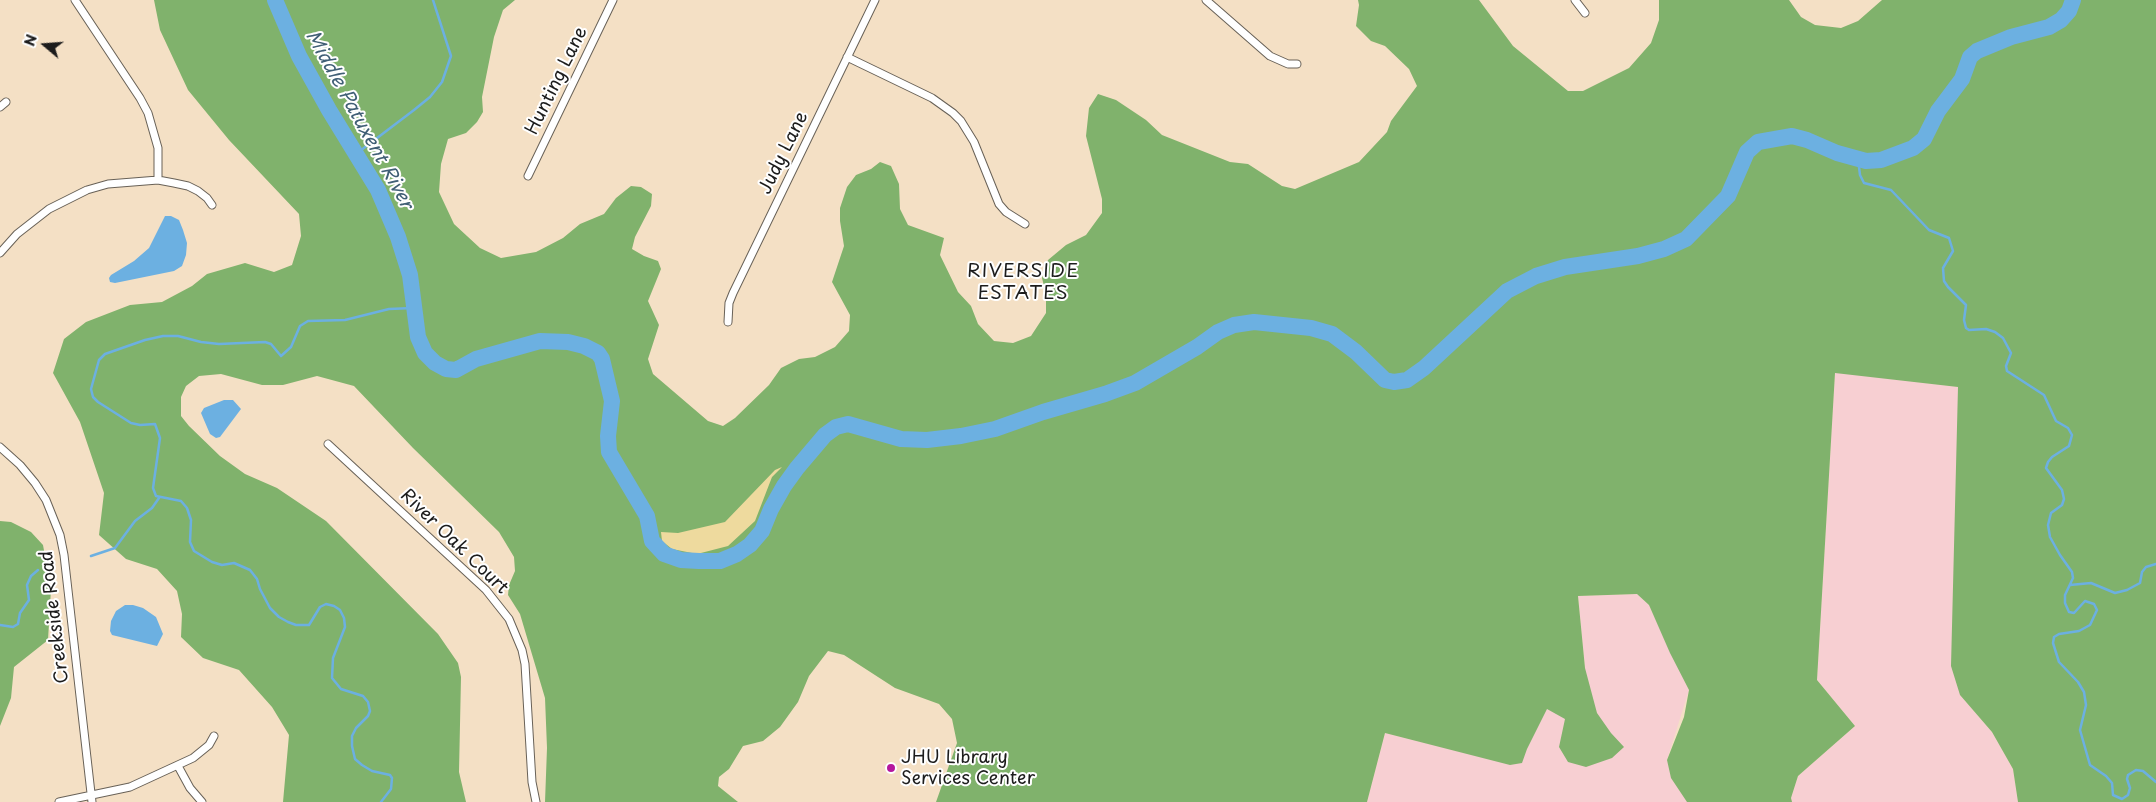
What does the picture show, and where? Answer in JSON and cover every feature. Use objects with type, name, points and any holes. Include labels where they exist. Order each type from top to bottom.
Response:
[{"type":"street","points":[[75,0],[148,112],[158,148],[158,180]]},
{"type":"street","name":"Hunting Lane","points":[[528,176],[613,0]]},
{"type":"street","name":"Judy Lane","points":[[728,322],[733,292],[875,0]]},
{"type":"street","points":[[1206,0],[1270,56],[1288,64],[1297,64]]},
{"type":"street","points":[[1575,0],[1585,13]]},
{"type":"street","points":[[847,56],[932,98],[953,113],[961,121],[974,142],[989,184],[999,204],[1025,224]]},
{"type":"street","points":[[0,253],[32,221],[66,199],[108,184],[158,180],[188,186],[207,198],[212,205]]},
{"type":"street","name":"River Oak Court","points":[[328,444],[486,590],[509,620],[522,650],[525,664],[532,782],[536,802]]},
{"type":"street","name":"Creekside Road","points":[[0,448],[20,465],[35,483],[46,500],[60,535],[64,555],[91,799]]},
{"type":"street","points":[[59,802],[91,799],[130,788],[178,766],[202,751],[214,736]]},
{"type":"street","points":[[178,766],[190,788],[202,802]]},
{"type":"shaded area","points":[[1835,372],[1958,387],[1960,695],[1992,732],[2013,769],[2018,802],[1792,802],[1791,798],[1798,776],[1855,726],[1817,680]]},
{"type":"shaded area","points":[[1637,594],[1649,605],[1689,690],[1667,760],[1689,802],[1367,802],[1385,733],[1430,744],[1539,702],[1585,668],[1578,596]]},
{"type":"green space","points":[[154,0],[515,0],[503,10],[494,37],[482,97],[483,112],[477,122],[466,133],[448,139],[441,164],[439,192],[454,224],[480,248],[501,258],[536,252],[563,238],[580,224],[604,214],[616,198],[631,186],[641,187],[652,194],[651,206],[635,237],[632,249],[658,261],[661,269],[648,301],[659,325],[648,359],[653,374],[708,421],[723,426],[735,418],[769,385],[781,368],[799,359],[815,357],[835,347],[849,331],[850,315],[832,282],[844,246],[840,208],[847,187],[856,175],[871,169],[880,162],[891,166],[899,184],[900,209],[908,225],[944,238],[940,255],[958,292],[971,306],[978,324],[994,341],[1013,343],[1031,336],[1046,313],[1046,294],[1042,278],[1048,260],[1066,245],[1086,235],[1102,213],[1102,199],[1086,136],[1089,108],[1098,94],[1116,100],[1146,120],[1162,135],[1230,162],[1248,164],[1282,186],[1295,189],[1359,162],[1387,132],[1391,121],[1417,86],[1409,69],[1385,46],[1371,41],[1356,26],[1358,0],[1479,0],[1513,46],[1568,91],[1583,91],[1629,68],[1651,43],[1659,20],[1659,0],[1789,0],[1801,17],[1815,25],[1841,28],[1858,21],[1882,0],[2156,0],[2156,802],[2018,802],[2013,769],[1992,732],[1960,695],[1951,666],[1958,387],[1835,373],[1817,680],[1855,726],[1798,776],[1791,798],[1792,802],[1687,802],[1671,778],[1667,760],[1684,717],[1689,690],[1649,605],[1637,594],[1578,596],[1585,668],[1597,713],[1624,747],[1612,758],[1586,767],[1568,762],[1559,747],[1565,719],[1547,709],[1522,763],[1510,765],[1385,733],[1367,802],[936,802],[957,743],[952,719],[939,704],[895,688],[844,655],[828,651],[809,676],[798,702],[780,727],[763,741],[743,746],[729,769],[719,777],[718,786],[738,802],[545,802],[547,748],[545,698],[520,614],[508,595],[509,585],[515,571],[514,557],[499,532],[413,448],[354,386],[317,376],[283,385],[262,385],[221,374],[199,376],[186,386],[181,397],[181,416],[189,426],[220,456],[245,474],[277,488],[326,521],[438,634],[458,663],[461,677],[459,772],[466,802],[283,802],[289,735],[272,707],[239,670],[203,658],[181,637],[182,614],[177,591],[157,569],[126,559],[99,535],[104,493],[80,422],[53,373],[64,339],[86,322],[130,305],[162,302],[192,286],[207,274],[245,263],[274,272],[292,265],[301,236],[299,214],[229,140],[188,90],[160,30]]},
{"type":"green space","points":[[0,521],[11,522],[31,532],[43,545],[51,589],[48,640],[14,667],[11,698],[0,726]]},
{"type":"sand","points":[[782,467],[772,477],[755,521],[728,546],[697,554],[672,549],[662,541],[661,532],[678,533],[725,522],[775,470]]},
{"type":"water","points":[[165,216],[171,216],[179,220],[183,230],[187,243],[186,255],[182,266],[174,271],[115,283],[110,282],[109,278],[111,275],[134,261],[149,248]]},
{"type":"water","points":[[224,400],[233,400],[241,409],[220,437],[216,438],[210,434],[201,413],[204,408]]},
{"type":"water","points":[[125,605],[143,608],[156,617],[163,634],[157,646],[112,635],[110,631],[111,621],[116,611]]},
{"type":"waterway","name":"Middle Patuxent River","points":[[275,0],[299,56],[329,110],[378,190],[398,237],[410,275],[418,337],[425,353],[435,363],[446,369],[456,370],[476,359],[540,341],[568,342],[584,346],[598,353],[602,359],[612,401],[608,436],[609,452],[647,516],[652,541],[664,554],[681,560],[699,561],[720,561],[737,554],[750,545],[762,531],[771,509],[797,468],[825,435],[836,427],[848,424],[901,439],[927,440],[995,429],[1135,383],[1197,347],[1218,332],[1234,325],[1254,322],[1311,328],[1332,334],[1356,352],[1385,380],[1394,382],[1407,380],[1424,368],[1507,291],[1536,276],[1565,267],[1638,256],[1664,249],[1686,239],[1728,196],[1747,152],[1758,142],[1792,136],[1807,140],[1837,153],[1866,161],[1881,160],[1913,148],[1924,139],[1938,111],[1962,79],[1970,57],[1977,51],[2011,37],[2049,27],[2061,20],[2069,11],[2073,0]]},
{"type":"waterway","points":[[356,154],[430,97],[442,82],[451,56],[433,0]]},
{"type":"waterway","points":[[1858,159],[1860,175],[1864,183],[1891,190],[1929,230],[1949,238],[1953,251],[1943,268],[1944,281],[1966,305],[1964,320],[1966,328],[1969,330],[1986,329],[1995,332],[2003,338],[2011,353],[2006,366],[2007,371],[2044,395],[2056,421],[2068,428],[2072,435],[2069,446],[2052,457],[2046,468],[2062,490],[2064,499],[2062,505],[2051,513],[2048,525],[2050,537],[2072,572],[2073,578],[2065,595],[2065,603],[2069,612],[2074,613],[2085,601],[2094,604],[2097,610],[2090,625],[2079,631],[2059,634],[2054,637],[2053,643],[2059,662],[2078,682],[2084,692],[2086,705],[2080,730],[2090,765],[2106,776],[2112,783],[2113,795],[2122,799],[2128,795],[2130,788],[2127,779],[2128,775],[2136,770],[2143,771],[2156,782]]},
{"type":"waterway","points":[[381,802],[391,789],[392,778],[390,775],[372,771],[362,765],[355,759],[352,746],[352,736],[356,728],[368,716],[370,711],[368,702],[363,696],[341,689],[332,678],[333,658],[345,627],[344,618],[340,610],[326,604],[320,607],[309,625],[296,625],[288,622],[279,617],[270,608],[257,579],[250,570],[234,563],[222,565],[212,562],[194,551],[190,542],[191,520],[187,508],[181,501],[156,496],[153,488],[160,438],[155,424],[140,425],[131,423],[98,402],[93,397],[91,389],[99,360],[105,354],[145,340],[163,336],[178,336],[219,344],[265,342],[271,344],[281,356],[291,347],[300,326],[308,321],[345,320],[389,309],[413,308]]},
{"type":"waterway","points":[[91,556],[115,548],[135,521],[152,508],[159,498]]},
{"type":"waterway","points":[[2070,585],[2091,583],[2115,593],[2127,590],[2140,583],[2142,572],[2146,567],[2156,564]]},
{"type":"waterway","points":[[0,625],[13,627],[18,624],[20,613],[29,600],[27,585],[31,576],[38,570]]},
{"type":"place","name":"JHU Library Services Center","points":[[891,768]]},
{"type":"district","name":"RIVERSIDE ESTATES","points":[[1023,283]]}]
